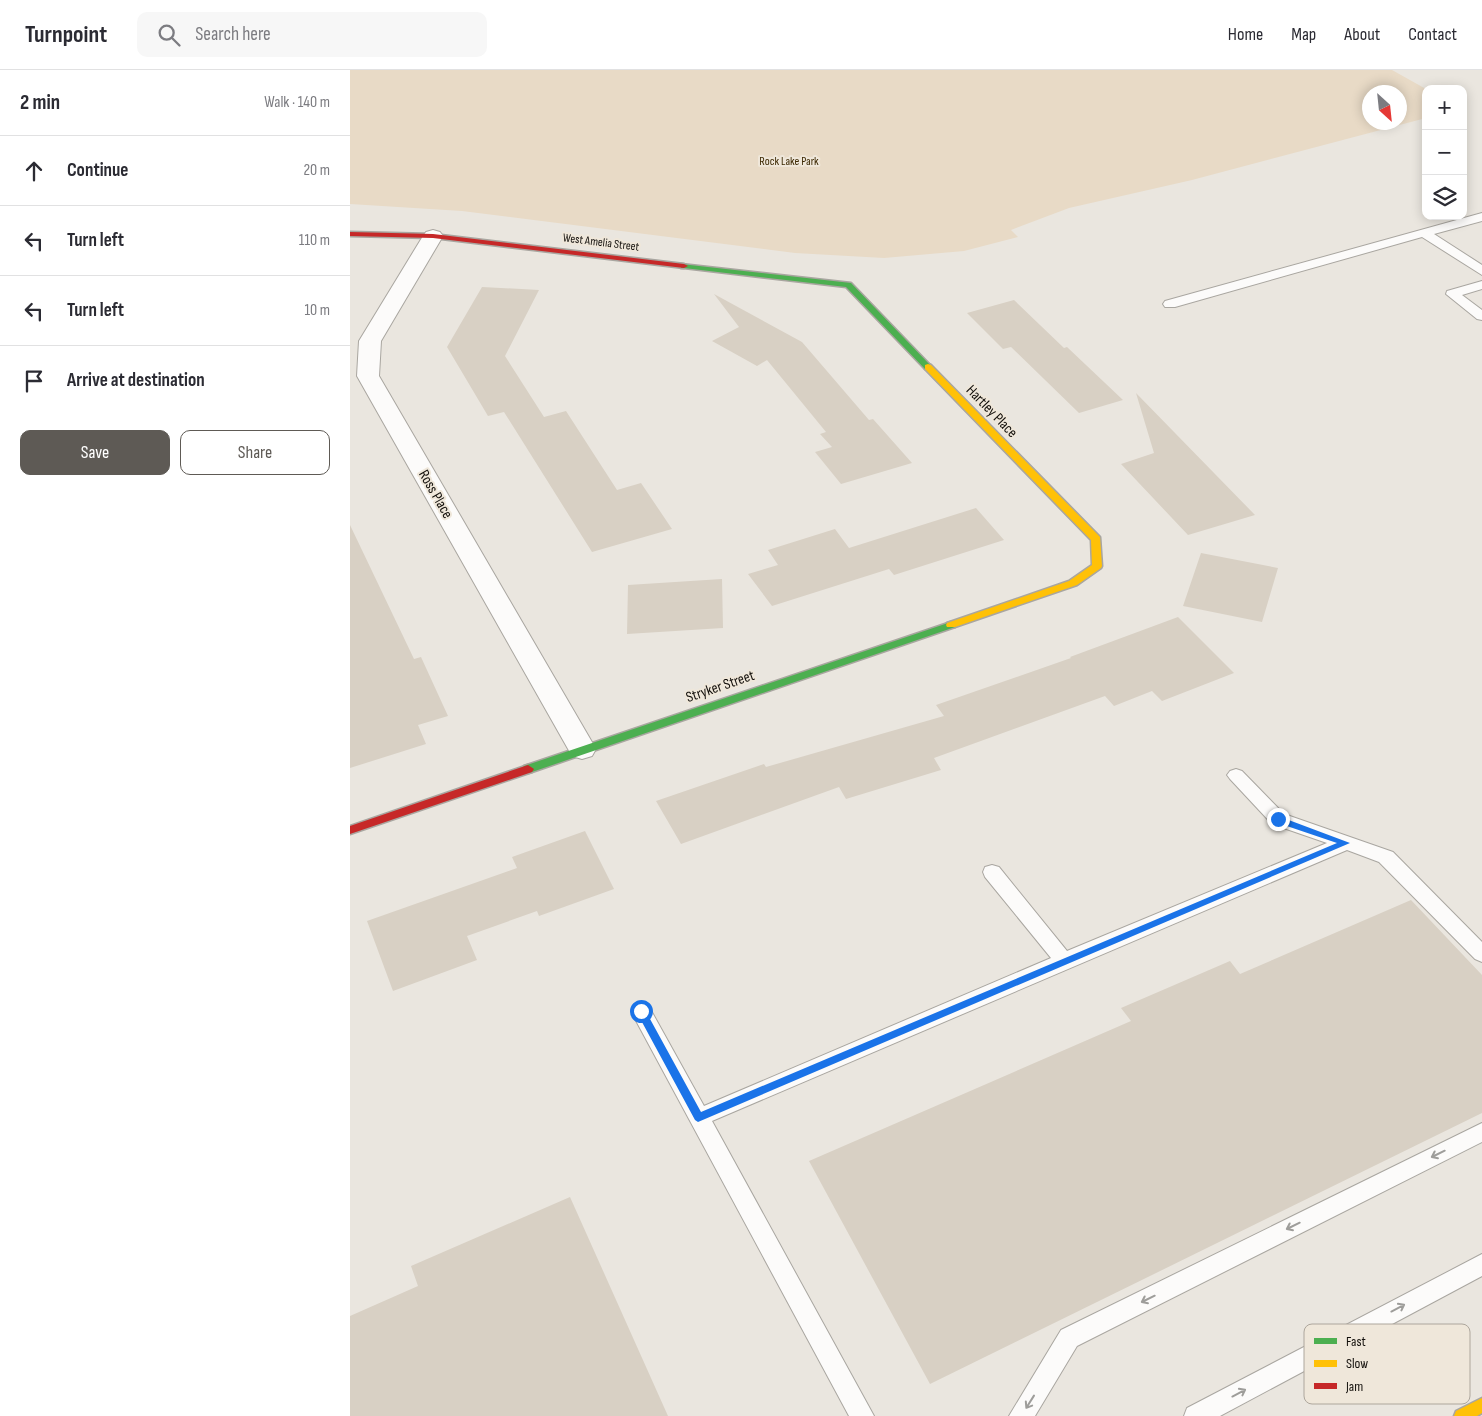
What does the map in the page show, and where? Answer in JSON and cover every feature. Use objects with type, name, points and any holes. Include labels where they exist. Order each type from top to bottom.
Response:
[{"type":"main road","name":"West Amelia Street","points":[[350,234],[434,236],[848,285]]},
{"type":"main road","name":"Hartley Place","points":[[848,285],[1096,539],[1097,566]]},
{"type":"main road","name":"Stryker Street","points":[[350,830],[582,749],[1073,583],[1097,566]]},
{"type":"main road","points":[[1462,1416],[1482,1405]]},
{"type":"street","name":"Ross Place","points":[[434,236],[370,341],[368,376],[582,749]]},
{"type":"lane","points":[[1170,304],[1482,217]]},
{"type":"lane","points":[[1424,233],[1482,271]]},
{"type":"lane","points":[[1482,285],[1452,294],[1482,316]]},
{"type":"lane","points":[[1236,775],[1278,819],[1386,857],[1482,954]]},
{"type":"lane","points":[[698,1117],[1346,843]]},
{"type":"lane","points":[[992,872],[1064,962]]},
{"type":"lane","points":[[641,1011],[862,1416]]},
{"type":"lane","points":[[1021,1416],[1069,1338],[1482,1132]]},
{"type":"lane","points":[[1369,1324],[1482,1264]]},
{"type":"lane","points":[[1196,1416],[1304,1359]]},
{"type":"green space","name":"Rock Lake Park","points":[[350,70],[1392,70],[1422,87],[1422,119],[1407,123],[1407,85],[1362,85],[1362,130],[1381,130],[1192,180],[1069,208],[1011,230],[1018,237],[964,251],[884,258],[795,253],[462,211],[350,204]]},
{"type":"building","points":[[482,287],[539,290],[505,356],[544,417],[566,411],[617,490],[641,483],[672,529],[592,552],[504,412],[488,416],[447,347]]},
{"type":"building","points":[[714,294],[802,342],[869,420],[873,419],[912,463],[841,484],[815,452],[832,447],[820,434],[826,432],[767,360],[757,366],[712,341],[739,327]]},
{"type":"building","points":[[1014,300],[1064,348],[1067,347],[1123,400],[1079,413],[1011,347],[1003,349],[967,313]]},
{"type":"building","points":[[1136,393],[1255,515],[1188,535],[1121,464],[1154,453]]},
{"type":"building","points":[[976,508],[1004,540],[894,575],[889,569],[772,606],[748,574],[778,565],[768,550],[835,529],[849,548]]},
{"type":"building","points":[[350,525],[414,659],[421,657],[448,716],[418,725],[426,744],[350,768]]},
{"type":"building","points":[[1201,553],[1278,568],[1262,622],[1183,606]]},
{"type":"building","points":[[722,579],[723,628],[627,634],[628,585]]},
{"type":"building","points":[[1178,617],[1234,673],[1162,701],[1152,691],[1114,706],[1105,696],[934,758],[941,770],[846,799],[839,787],[681,844],[656,801],[764,764],[766,767],[944,716],[936,705],[1071,658]]},
{"type":"building","points":[[585,831],[614,889],[539,916],[537,911],[467,936],[477,960],[393,991],[367,921],[517,868],[512,857]]},
{"type":"building","points":[[1411,900],[1482,975],[1482,1113],[930,1384],[809,1161],[1131,1021],[1121,1008],[1230,961],[1240,974]]},
{"type":"building","points":[[570,1197],[668,1416],[350,1416],[350,1316],[418,1286],[411,1266]]},
{"type":"traffic: fast","points":[[684,266],[848,285],[928,367]]},
{"type":"traffic: fast","points":[[528,769],[951,625]]},
{"type":"traffic: slow","points":[[928,367],[1096,539],[1097,566],[1073,583],[951,625]]},
{"type":"traffic: slow","points":[[1462,1416],[1482,1405]]},
{"type":"traffic: jam","points":[[350,234],[433,236],[684,266]]},
{"type":"traffic: jam","points":[[350,830],[528,769]]},
{"type":"route","points":[[641,1011],[698,1117],[1346,843],[1278,819]]}]
